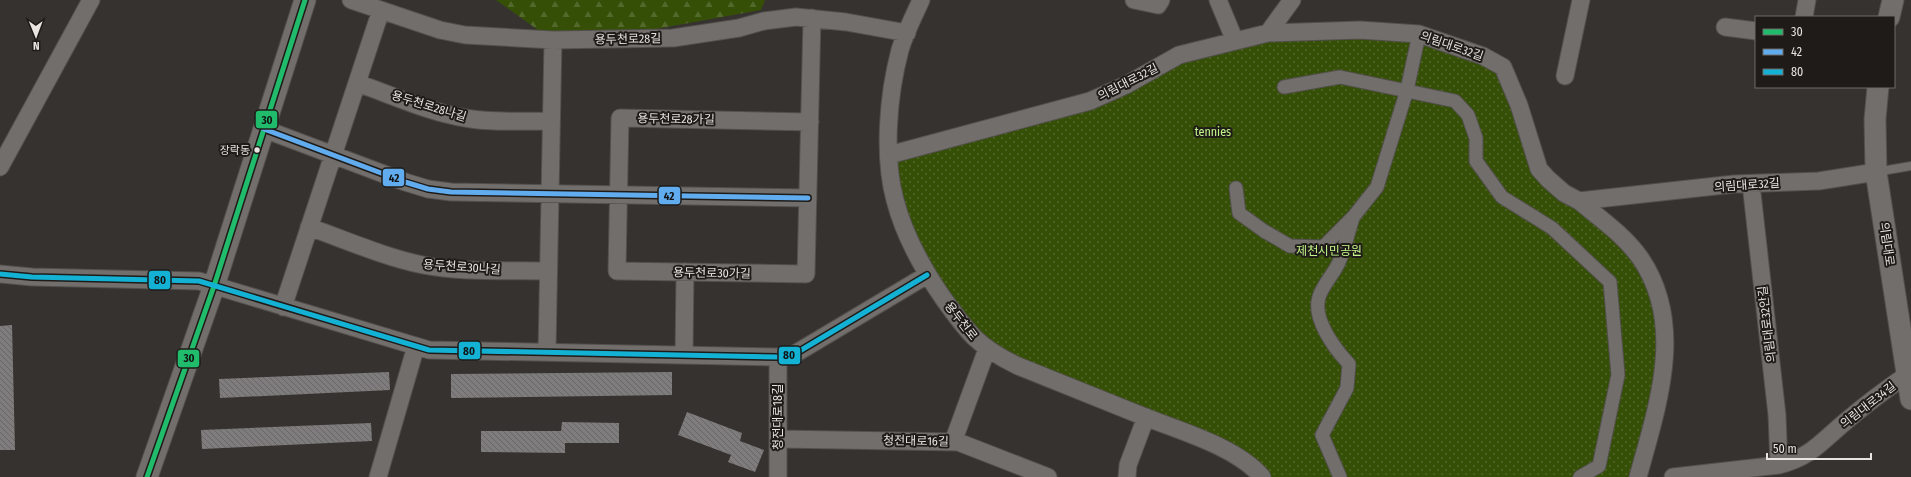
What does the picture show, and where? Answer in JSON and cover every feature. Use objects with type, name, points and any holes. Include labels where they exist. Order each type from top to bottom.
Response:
[{"type":"street","points":[[0,167],[90,0]]},
{"type":"street","points":[[147,477],[214,286],[305,0]]},
{"type":"street","name":"용두천로28길","points":[[351,0],[440,30],[465,35],[553,40],[673,38],[786,18],[812,18],[846,22],[907,33]]},
{"type":"street","name":"용두천로","points":[[921,0],[900,50],[893,88],[889,154],[895,199],[900,216],[927,275],[968,332],[987,349],[1018,366],[1179,429],[1230,452],[1246,462],[1262,477]]},
{"type":"street","points":[[1134,0],[1158,5],[1161,0]]},
{"type":"street","points":[[1218,0],[1235,41]]},
{"type":"street","points":[[1268,33],[1292,0]]},
{"type":"street","points":[[1565,76],[1581,0]]},
{"type":"street","points":[[1804,16],[1807,0]]},
{"type":"street","points":[[1889,16],[1893,0]]},
{"type":"street","points":[[283,306],[381,10]]},
{"type":"street","points":[[264,129],[405,182],[428,189],[477,194],[808,198],[812,18]]},
{"type":"street","points":[[1725,27],[1755,31]]},
{"type":"street","name":"의림대로32길","points":[[889,154],[1090,101],[1126,85],[1179,55],[1268,33],[1360,30],[1419,34],[1483,56],[1503,67],[1519,105],[1539,169],[1564,193],[1579,201],[1751,184],[1819,181],[1876,172]]},
{"type":"street","points":[[1236,188],[1238,213],[1264,231],[1290,246],[1323,247],[1354,216],[1377,187],[1407,90],[1419,34]]},
{"type":"street","points":[[547,352],[553,40]]},
{"type":"street","points":[[1284,87],[1340,77],[1455,101],[1468,115],[1476,138],[1476,161],[1502,197],[1552,228],[1610,282],[1618,375],[1600,466],[1580,477]]},
{"type":"street","name":"용두천로28나길","points":[[357,83],[444,113],[465,118],[492,121],[551,121]]},
{"type":"street","name":"의림대로","points":[[1878,88],[1875,119],[1876,172],[1909,374],[1911,399]]},
{"type":"street","name":"용두천로28가길","points":[[619,195],[620,118],[810,122]]},
{"type":"street","name":"의림대로32안길","points":[[1751,184],[1777,415],[1779,465]]},
{"type":"street","name":"용두천로30가길","points":[[619,195],[617,271],[806,274],[808,198]]},
{"type":"street","points":[[1579,201],[1623,238],[1641,260],[1659,295],[1664,326],[1665,364],[1659,401],[1638,477]]},
{"type":"street","points":[[1340,477],[1322,435],[1347,388],[1349,364],[1336,350],[1320,319],[1317,308],[1319,296],[1338,264],[1354,216]]},
{"type":"street","name":"용두천로30나길","points":[[309,226],[401,260],[423,265],[458,269],[548,271]]},
{"type":"street","points":[[684,355],[685,272]]},
{"type":"street","points":[[0,274],[32,277],[199,281],[429,350],[778,357],[793,355],[927,275]]},
{"type":"street","points":[[378,477],[416,346]]},
{"type":"street","points":[[953,442],[987,349]]},
{"type":"street","name":"청전대로18길","points":[[778,357],[778,477]]},
{"type":"street","name":"의림대로34길","points":[[1673,477],[1779,465],[1794,461],[1812,452],[1846,421],[1909,374]]},
{"type":"street","points":[[1127,477],[1128,465],[1146,417]]},
{"type":"street","name":"청전대로16길","points":[[778,439],[958,442],[1048,477]]},
{"type":"street","points":[[1724,477],[1742,469]]},
{"type":"lane","points":[[1876,172],[1911,166]]},
{"type":"green space","points":[[496,0],[765,0],[761,10],[650,30],[545,35]]},
{"type":"green space","name":"제천시민공원","points":[[1268,33],[1418,39],[1480,64],[1499,74],[1537,176],[1616,239],[1634,260],[1652,296],[1657,327],[1658,365],[1652,399],[1631,477],[1267,477],[1021,362],[982,339],[931,271],[907,214],[902,198],[894,157],[1020,124],[1179,55]]},
{"type":"building","points":[[12,325],[15,450],[0,450],[0,326]]},
{"type":"building","points":[[389,372],[390,390],[220,398],[219,379]]},
{"type":"building","points":[[672,372],[672,395],[451,398],[451,374]]},
{"type":"building","points":[[687,412],[742,433],[740,441],[764,450],[755,472],[728,462],[731,455],[678,435]]},
{"type":"building","points":[[562,422],[619,423],[619,443],[565,443],[565,453],[481,452],[481,431],[561,431]]},
{"type":"building","points":[[371,423],[372,441],[202,449],[201,430]]},
{"type":"transit line","name":"30","points":[[147,477],[214,286],[305,0]]},
{"type":"transit line","name":"42","points":[[264,129],[405,182],[428,189],[451,192],[808,198]]},
{"type":"transit line","name":"80","points":[[0,274],[32,277],[199,281],[429,350],[778,357],[793,355],[927,275]]},
{"type":"place","name":"장락동","points":[[257,150]]},
{"type":"park label","name":"tennies","points":[[1213,132]]}]
